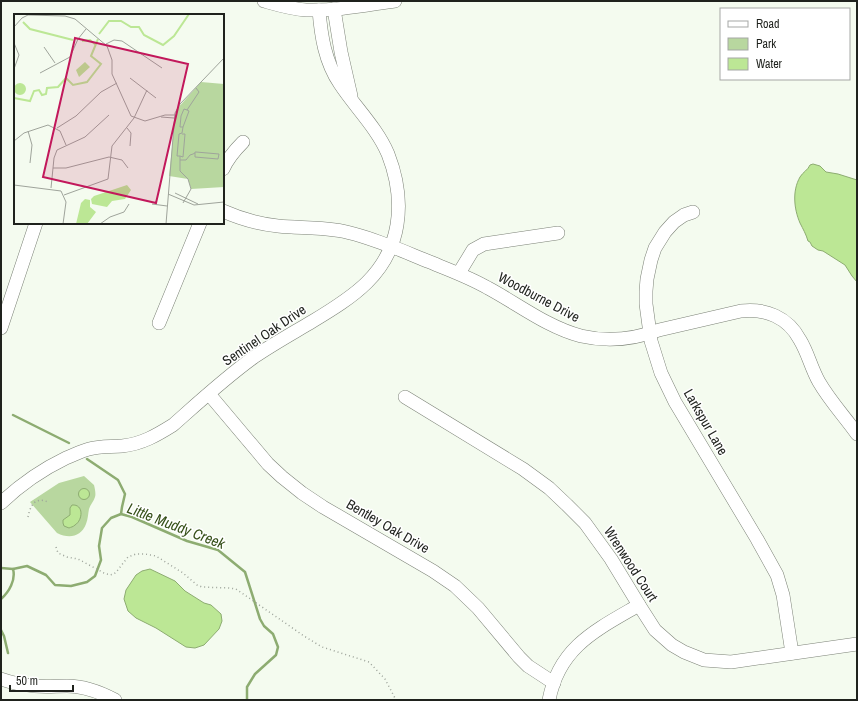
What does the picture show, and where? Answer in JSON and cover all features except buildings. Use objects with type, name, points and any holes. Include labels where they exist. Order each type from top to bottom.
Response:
[{"type":"street","points":[[264,1],[306,10],[334,9],[395,1]]},
{"type":"street","name":"Sentinel Oak Drive","points":[[334,9],[341,52],[352,100]]},
{"type":"street","name":"Sentinel Oak Drive","points":[[1,503],[39,472],[50,465],[78,452],[89,449],[134,444],[155,436],[173,425],[234,372],[254,357],[352,296],[366,284],[382,264],[391,246],[399,215],[399,196],[396,177],[381,142],[339,84],[329,62],[322,39],[319,10]]},
{"type":"street","points":[[224,167],[226,162],[243,142]]},
{"type":"street","name":"Woodburne Drive","points":[[224,211],[236,217],[260,224],[336,230],[391,246],[489,288],[560,329],[584,337],[603,339],[650,334],[659,330],[741,311],[761,311],[771,314],[780,318],[796,332],[818,381],[834,405],[857,434]]},
{"type":"street","name":"Larkspur Lane","points":[[694,212],[684,215],[674,222],[665,232],[655,248],[651,260],[647,279],[646,304],[654,354],[661,373],[675,402],[777,575],[783,595],[792,653]]},
{"type":"street","points":[[1,328],[36,224]]},
{"type":"street","points":[[159,324],[200,224]]},
{"type":"street","points":[[459,274],[473,250],[478,246],[492,242],[558,233]]},
{"type":"street","name":"Bentley Oak Drive","points":[[209,394],[268,464],[282,477],[323,507],[433,571],[455,586],[478,608],[528,666],[554,683]]},
{"type":"street","name":"Wrenwood Court","points":[[405,397],[524,468],[549,488],[585,523],[597,538],[655,630],[684,652],[704,660],[731,662],[857,644]]},
{"type":"street","points":[[549,700],[560,669],[566,659],[583,640],[598,629],[639,605]]},
{"type":"street","points":[[1,679],[35,686],[68,686],[81,688],[100,693],[115,700]]},
{"type":"path","points":[[28,517],[32,504],[44,500],[48,502]]},
{"type":"path","points":[[56,547],[58,553],[67,557],[78,559],[110,575],[114,574],[128,557],[136,554],[145,554],[156,556],[202,587],[236,589],[322,647],[369,662],[385,679],[396,700]]},
{"type":"green space","points":[[84,476],[94,485],[95,493],[89,509],[86,524],[81,532],[74,536],[61,535],[57,533],[30,502],[59,483]]},
{"type":"water","points":[[813,164],[820,166],[826,172],[857,180],[857,282],[845,265],[812,246],[808,241],[798,218],[795,206],[797,182],[801,175],[810,165]]},
{"type":"water","points":[[82,489],[86,489],[88,490],[88,498],[82,499],[79,496],[79,492]]},
{"type":"water","points":[[72,505],[79,507],[81,516],[78,523],[69,528],[64,526],[63,520],[70,515],[70,508]]},
{"type":"water","points":[[150,569],[175,581],[185,591],[204,603],[211,605],[221,614],[222,621],[219,629],[204,645],[195,648],[186,647],[156,628],[136,618],[128,611],[124,599],[126,590],[136,575],[142,571]]},
{"type":"waterway","points":[[13,415],[69,443]]},
{"type":"waterway","points":[[87,459],[118,480],[125,494],[121,514]]},
{"type":"waterway","name":"Little Muddy Creek","points":[[1,568],[13,569],[27,566],[46,575],[55,585],[71,586],[87,582],[95,576],[101,560],[99,546],[102,528],[111,518],[121,514],[132,517],[187,541],[218,550],[245,572],[260,619],[264,626],[273,634],[278,647],[276,655],[255,674],[247,687],[247,700]]},
{"type":"waterway","points":[[1,599],[11,586],[14,577],[13,569]]},
{"type":"waterway","points":[[1,630],[8,653]]}]
